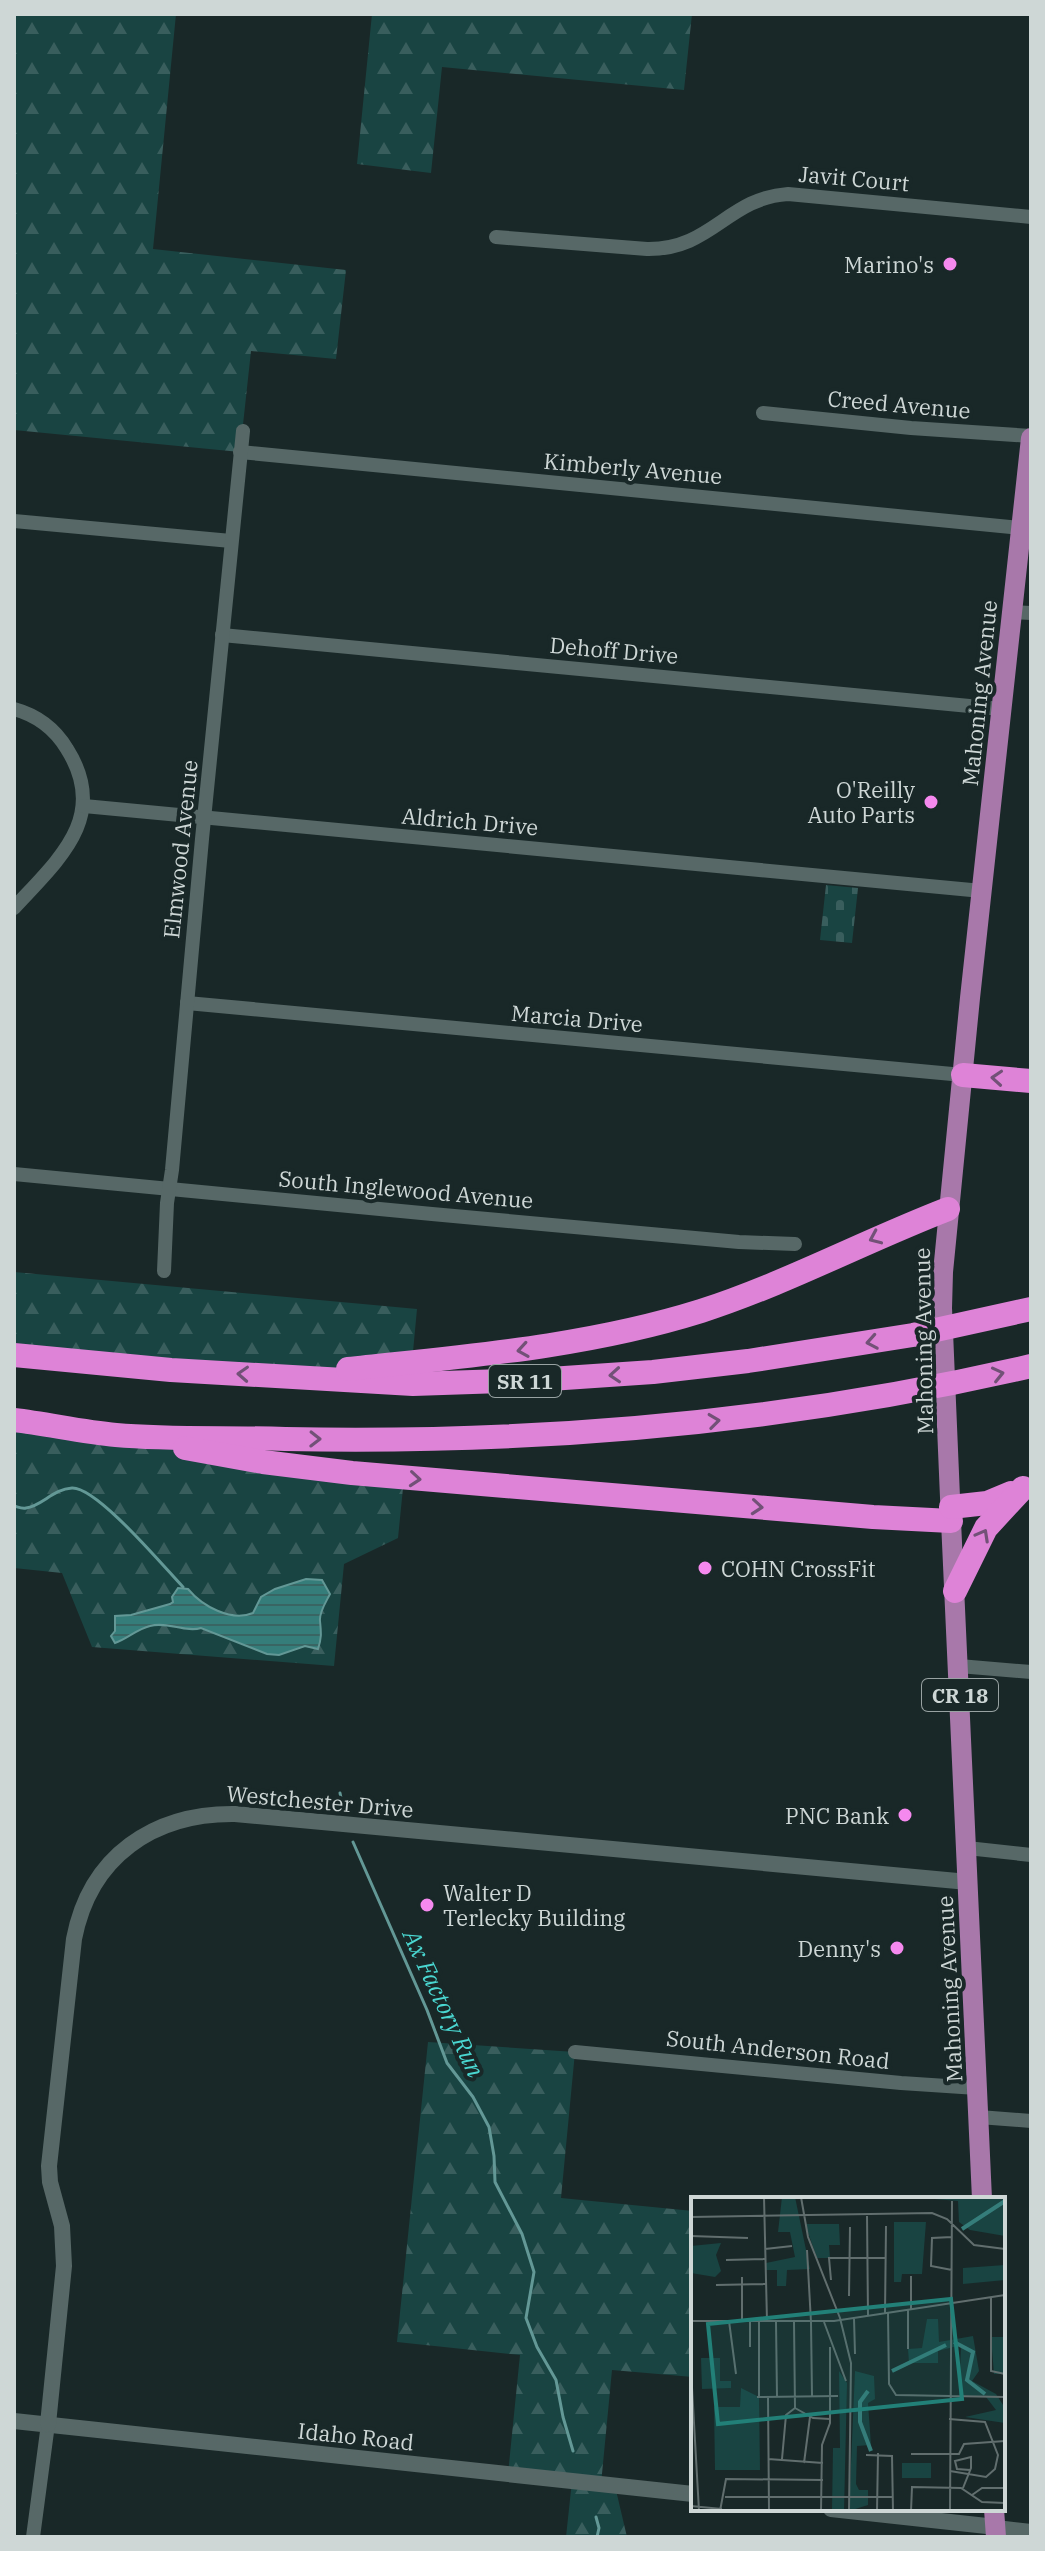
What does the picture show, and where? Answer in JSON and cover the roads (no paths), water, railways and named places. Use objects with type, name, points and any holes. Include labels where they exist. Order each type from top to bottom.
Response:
[{"type":"highway","points":[[963,1075],[1031,1081]]},
{"type":"highway","points":[[282,1376],[512,1351],[662,1322],[743,1296],[948,1209]]},
{"type":"highway","name":"SR 11","points":[[14,1355],[171,1370],[413,1384],[535,1380],[653,1372],[842,1347],[1031,1309]]},
{"type":"highway","points":[[116,1435],[378,1441],[597,1433],[847,1403],[1031,1366]]},
{"type":"highway","points":[[14,1420],[263,1462],[352,1473],[843,1515],[951,1514],[987,1503],[1027,1485]]},
{"type":"highway","points":[[955,1591],[986,1528],[1027,1485]]},
{"type":"main road","name":"Mahoning Avenue","points":[[982,2197],[942,1308],[943,1272],[1001,709],[1022,612],[1021,528],[1031,437]]},
{"type":"street","name":"Javit Court","points":[[496,237],[668,249],[702,236],[749,203],[788,194],[1031,217]]},
{"type":"street","name":"Creed Avenue","points":[[763,413],[1031,437]]},
{"type":"street","name":"Elmwood Avenue","points":[[164,1271],[169,1188],[243,431]]},
{"type":"street","name":"Kimberly Avenue","points":[[240,452],[1021,528]]},
{"type":"street","points":[[14,521],[231,541]]},
{"type":"street","name":"Dehoff Drive","points":[[222,635],[1001,709]]},
{"type":"street","points":[[14,709],[43,722],[63,741],[80,776],[84,806],[70,845],[14,908]]},
{"type":"street","name":"Aldrich Drive","points":[[84,806],[982,891]]},
{"type":"street","name":"Marcia Drive","points":[[187,1003],[963,1075]]},
{"type":"street","name":"South Inglewood Avenue","points":[[14,1174],[739,1242],[795,1244]]},
{"type":"street","points":[[959,1666],[1031,1672]]},
{"type":"street","name":"Westchester Drive","points":[[48,2424],[64,2266],[62,2226],[50,2182],[49,2166],[74,1939],[79,1916],[95,1882],[117,1856],[143,1836],[190,1817],[235,1814],[968,1882]]},
{"type":"street","points":[[967,1848],[1031,1855]]},
{"type":"street","name":"South Anderson Road","points":[[575,2052],[977,2088]]},
{"type":"street","points":[[979,2117],[1031,2121]]},
{"type":"street","name":"Idaho Road","points":[[14,2421],[691,2494]]},
{"type":"street","points":[[33,2537],[48,2424]]},
{"type":"street","points":[[853,2511],[995,2524],[1031,2531]]},
{"type":"waterway","name":"Ax Factory Run","points":[[14,1506],[32,1507],[65,1489],[83,1491],[113,1513],[183,1587]]},
{"type":"waterway","name":"Ax Factory Run","points":[[340,1793],[343,1808]]},
{"type":"waterway","name":"Ax Factory Run","points":[[353,1842],[447,2063],[473,2097],[489,2127],[495,2182],[522,2234],[534,2272],[526,2318],[537,2347],[556,2380],[573,2451]]},
{"type":"waterway","name":"Ax Factory Run","points":[[596,2517],[599,2528],[597,2537]]},
{"type":"place","name":"Marino's","points":[[950,264]]},
{"type":"place","name":"O'Reilly Auto Parts","points":[[931,802]]},
{"type":"place","name":"COHN CrossFit","points":[[705,1568]]},
{"type":"place","name":"PNC Bank","points":[[905,1815]]},
{"type":"place","name":"Walter D Terlecky Building","points":[[427,1905]]},
{"type":"place","name":"Denny's","points":[[897,1948]]}]
